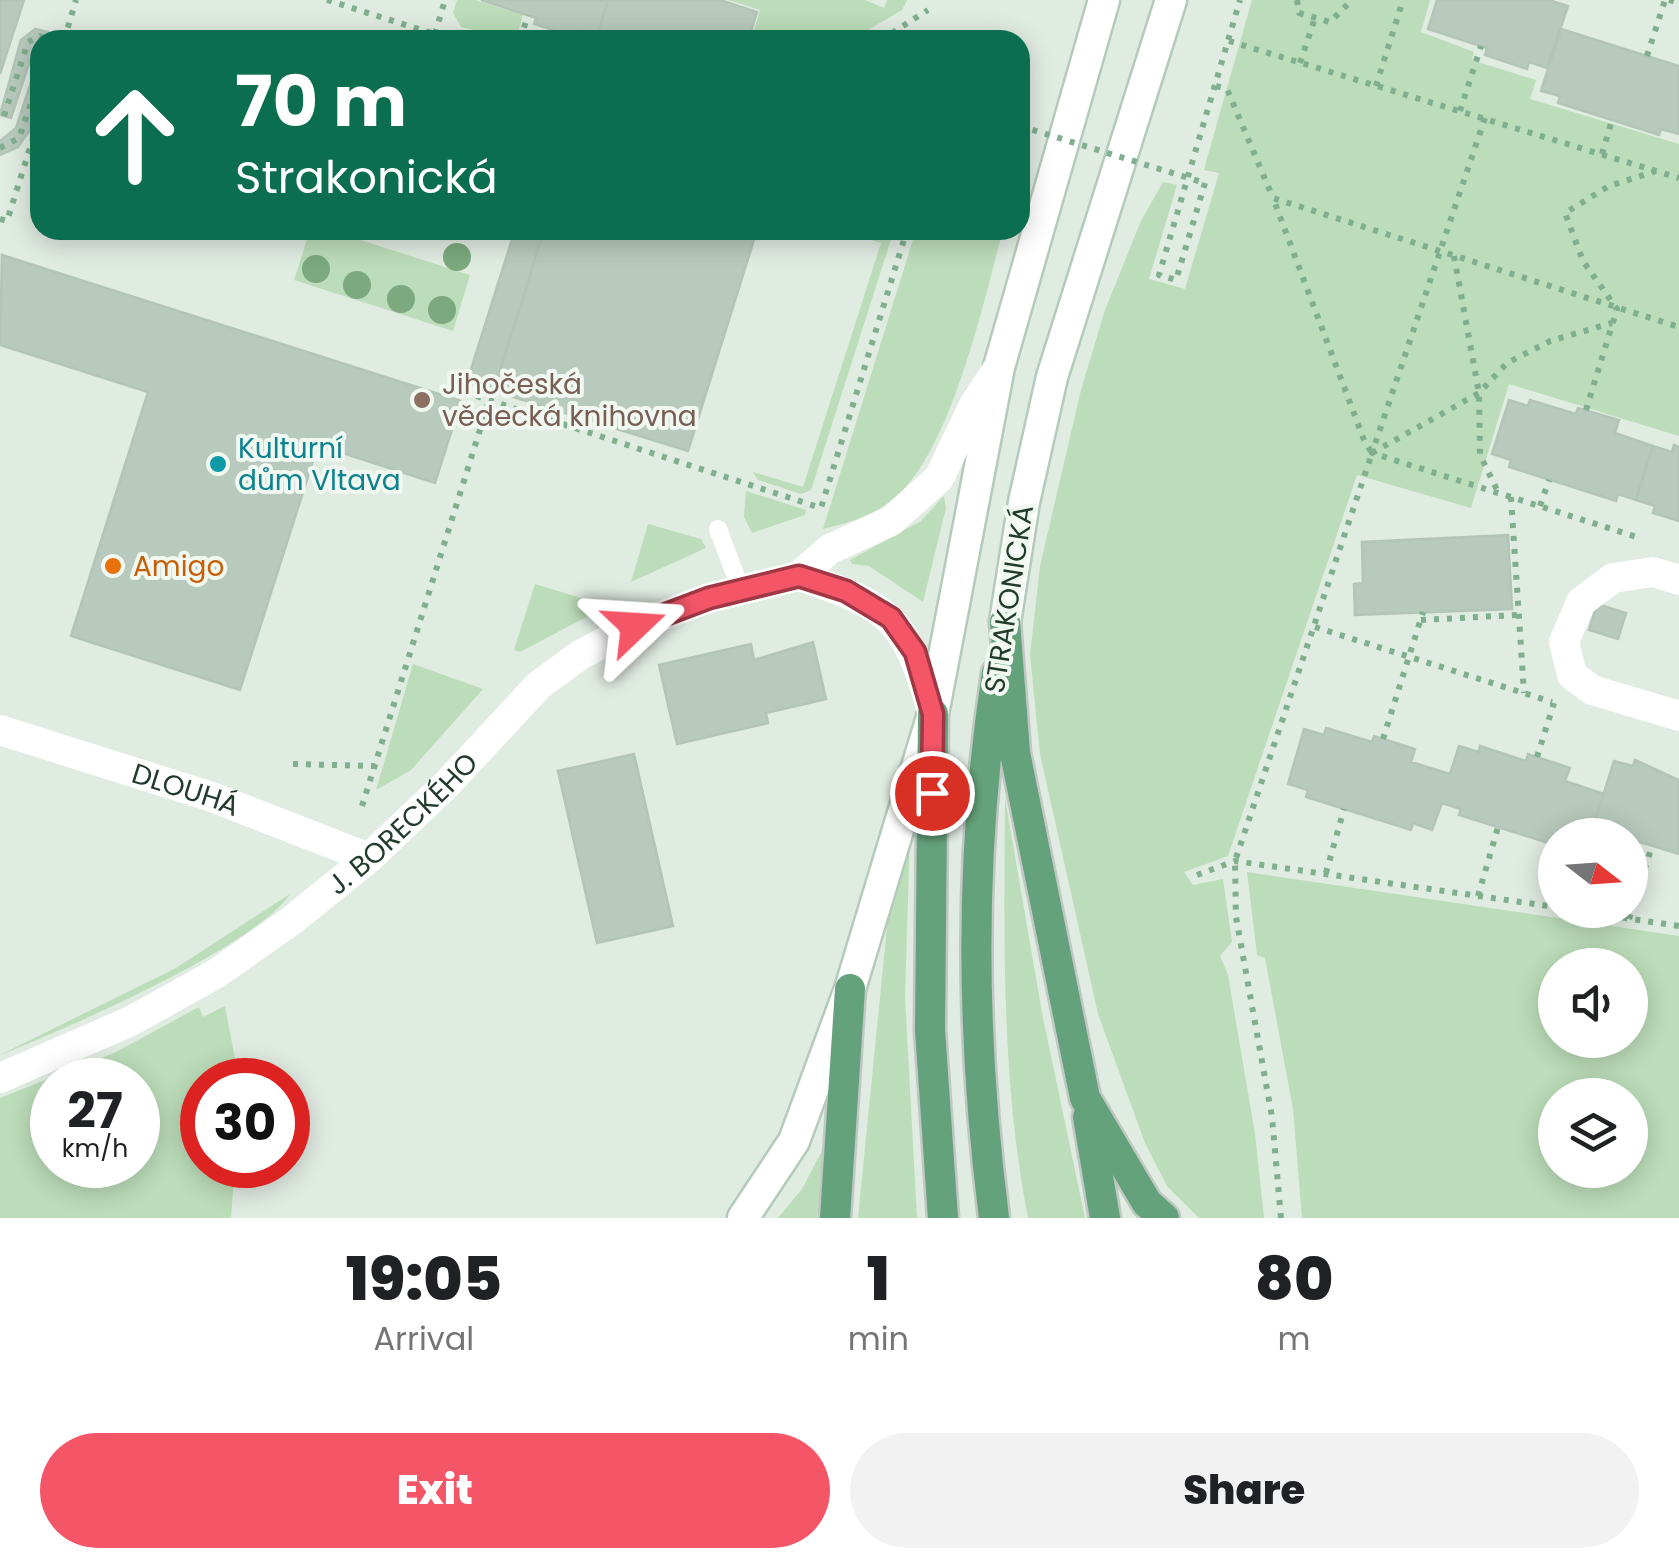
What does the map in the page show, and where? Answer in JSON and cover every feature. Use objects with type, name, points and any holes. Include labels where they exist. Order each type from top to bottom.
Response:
[{"type":"main road","points":[[1005,622],[1015,753],[1085,1098],[1105,1218]]},
{"type":"main road","name":"STRAKONICKÁ","points":[[994,1218],[974,998],[983,762],[1005,622]]},
{"type":"main road","name":"STRAKONICKÁ","points":[[933,714],[930,1030],[943,1218]]},
{"type":"main road","points":[[835,1218],[850,989]]},
{"type":"main road","points":[[1085,1098],[1147,1203],[1164,1218]]},
{"type":"street","name":"STRAKONICKÁ","points":[[933,714],[999,367],[1104,0]]},
{"type":"street","name":"STRAKONICKÁ","points":[[1005,622],[1024,502],[1052,377],[1171,0]]},
{"type":"street","name":"J. BORECKÉHO","points":[[0,1078],[131,1022],[216,973],[291,921],[369,858],[447,784],[539,685],[580,655],[635,626],[740,590],[799,576],[830,549],[892,521],[939,478],[974,405],[999,367]]},
{"type":"street","points":[[1679,580],[1653,572],[1614,578],[1581,602],[1564,642],[1572,675],[1592,690],[1679,716]]},
{"type":"street","points":[[743,1218],[794,1141],[850,989],[933,714],[915,652],[891,618],[846,591],[799,576]]},
{"type":"street","name":"DLOUHÁ","points":[[0,730],[212,796],[369,858]]},
{"type":"lane","points":[[718,530],[740,590]]},
{"type":"path","points":[[67,30],[76,0]]},
{"type":"path","points":[[327,0],[422,30]]},
{"type":"path","points":[[436,30],[445,0]]},
{"type":"path","points":[[1030,129],[1189,177],[1205,182],[1176,280],[1159,275],[1189,177],[1216,86],[1229,42],[1240,0]]},
{"type":"path","points":[[1297,0],[1299,13],[1330,22],[1352,0]]},
{"type":"path","points":[[1376,86],[1403,0]]},
{"type":"path","points":[[1647,56],[1667,0],[1679,3]]},
{"type":"path","points":[[897,30],[928,10]]},
{"type":"path","points":[[523,30],[528,15]]},
{"type":"path","points":[[1300,63],[1315,18]]},
{"type":"path","points":[[4,116],[30,41]]},
{"type":"path","points":[[1229,42],[1679,178]]},
{"type":"path","points":[[1460,111],[1481,46]]},
{"type":"path","points":[[1216,86],[1227,89],[1372,453],[1644,540]]},
{"type":"path","points":[[0,148],[18,138],[30,105]]},
{"type":"path","points":[[1281,1216],[1272,1117],[1236,916],[1235,861],[1485,118]]},
{"type":"path","points":[[1602,154],[1612,120]]},
{"type":"path","points":[[4,220],[30,145]]},
{"type":"path","points":[[1618,309],[1582,260],[1564,213],[1609,186],[1656,171]]},
{"type":"path","points":[[1273,198],[1679,327]]},
{"type":"path","points":[[464,392],[820,508],[905,240]]},
{"type":"path","points":[[1454,256],[1479,393],[1480,455],[1499,493]]},
{"type":"path","points":[[1586,410],[1618,309]]},
{"type":"path","points":[[1372,453],[1479,393],[1507,363],[1550,341],[1613,323]]},
{"type":"path","points":[[362,806],[490,401]]},
{"type":"path","points":[[1540,506],[1549,480]]},
{"type":"path","points":[[1511,497],[1524,694]]},
{"type":"path","points":[[1383,739],[1422,616],[1517,615]]},
{"type":"path","points":[[1315,627],[1572,708]]},
{"type":"path","points":[[1537,757],[1554,703]]},
{"type":"path","points":[[293,764],[374,766]]},
{"type":"path","points":[[1326,873],[1344,809]]},
{"type":"path","points":[[1478,896],[1498,828]]},
{"type":"path","points":[[1648,859],[1652,846]]},
{"type":"path","points":[[1197,875],[1235,861],[1538,905]]},
{"type":"path","points":[[1648,922],[1679,926]]},
{"type":"green space","points":[[457,0],[475,0],[523,15],[519,30],[474,30],[461,27],[453,13]]},
{"type":"green space","points":[[728,0],[865,0],[884,8],[887,0],[907,0],[902,10],[868,30],[754,30],[760,10]]},
{"type":"green space","points":[[1252,0],[1430,0],[1421,32],[1474,52],[1472,60],[1536,80],[1530,99],[1679,144],[1679,436],[1509,384],[1471,508],[1357,475],[1228,856],[1184,872],[1193,885],[1223,879],[1232,942],[1220,956],[1228,975],[1255,1134],[1264,1218],[1199,1218],[1167,1186],[1145,1143],[1098,1014],[1040,754],[1030,655],[1040,566],[1081,390],[1105,310],[1141,221],[1163,182],[1177,185],[1149,279],[1185,289],[1219,173],[1204,170]]},
{"type":"green space","points":[[307,240],[360,240],[470,275],[453,331],[294,280]]},
{"type":"green space","points":[[872,240],[891,240],[811,490],[801,494],[758,480],[753,472],[803,487],[881,243]]},
{"type":"green space","points":[[913,240],[1000,240],[964,370],[935,441],[918,471],[882,507],[823,529]]},
{"type":"green space","points":[[746,491],[806,510],[805,515],[752,533],[744,517]]},
{"type":"green space","points":[[944,496],[946,508],[923,602],[869,566],[852,564],[850,560],[921,521]]},
{"type":"green space","points":[[648,524],[701,539],[706,548],[631,582]]},
{"type":"green space","points":[[535,584],[607,606],[520,652],[514,650]]},
{"type":"green space","points":[[413,664],[483,689],[411,770],[376,790]]},
{"type":"green space","points":[[1005,798],[1042,1013],[1085,1218],[1028,1218],[1009,1061]]},
{"type":"green space","points":[[910,833],[905,997],[917,1218],[858,1218],[887,927]]},
{"type":"green space","points":[[1247,872],[1538,915],[1538,928],[1625,928],[1679,936],[1679,1218],[1302,1218],[1293,1109],[1265,958],[1257,955]]},
{"type":"green space","points":[[290,894],[270,915],[199,962],[110,1007],[0,1055],[176,968]]},
{"type":"green space","points":[[225,1006],[235,1058],[180,1058],[180,1188],[233,1188],[231,1218],[0,1218],[0,1098],[30,1086],[30,1188],[160,1188],[160,1058],[101,1058],[199,1007],[203,1017]]},
{"type":"green space","points":[[826,1143],[817,1218],[778,1218],[802,1189]]},
{"type":"building","points":[[0,0],[24,0],[0,74]]},
{"type":"building","points":[[481,0],[608,0],[599,30],[553,30],[534,24],[536,18]]},
{"type":"building","points":[[608,0],[720,0],[757,12],[751,30],[599,30]]},
{"type":"building","points":[[1437,0],[1549,0],[1568,6],[1547,68],[1529,62],[1527,69],[1485,55],[1487,48],[1428,29]]},
{"type":"building","points":[[1561,29],[1679,66],[1679,134],[1661,129],[1659,135],[1558,103],[1560,96],[1541,91]]},
{"type":"building","points":[[30,33],[30,60],[11,118],[0,115],[21,40]]},
{"type":"building","points":[[30,85],[30,130],[18,147],[0,155],[0,141],[16,128]]},
{"type":"building","points":[[512,240],[541,240],[494,391],[467,382]]},
{"type":"building","points":[[541,240],[754,240],[688,451],[494,391]]},
{"type":"building","name":"Kulturní dům Vltava","points":[[2,255],[461,401],[435,483],[318,445],[240,690],[71,636],[148,392],[0,345]]},
{"type":"building","points":[[1509,400],[1528,406],[1530,400],[1576,414],[1578,408],[1619,420],[1615,433],[1653,446],[1636,500],[1618,494],[1616,501],[1509,467],[1511,460],[1492,454]]},
{"type":"building","points":[[1674,445],[1679,447],[1679,521],[1653,513],[1655,506],[1636,500],[1653,446],[1672,452]]},
{"type":"building","points":[[1508,535],[1512,609],[1355,615],[1354,584],[1363,583],[1362,542]]},
{"type":"building","points":[[1597,604],[1626,613],[1618,639],[1589,630]]},
{"type":"building","points":[[813,642],[826,699],[766,713],[768,723],[677,744],[659,665],[751,644],[754,660]]},
{"type":"building","points":[[1326,728],[1372,742],[1374,736],[1415,749],[1411,762],[1450,774],[1459,746],[1479,752],[1480,746],[1526,761],[1528,754],[1570,768],[1565,781],[1604,794],[1596,818],[1538,818],[1538,840],[1459,815],[1461,809],[1442,803],[1432,830],[1413,823],[1411,830],[1306,797],[1308,790],[1288,784],[1304,729],[1324,735]]},
{"type":"building","points":[[634,754],[673,926],[597,943],[558,771]]},
{"type":"building","points":[[1635,760],[1679,780],[1679,854],[1648,845],[1648,818],[1596,818],[1614,761],[1633,766]]},
{"type":"place","name":"Jihočeská vědecká knihovna","points":[[422,400]]},
{"type":"place","name":"Kulturní dům Vltava","points":[[218,464]]},
{"type":"place","name":"Amigo","points":[[113,566]]},
{"type":"route","points":[[635,626],[709,598],[799,576],[846,591],[891,618],[915,652],[933,714],[932,793]]}]
